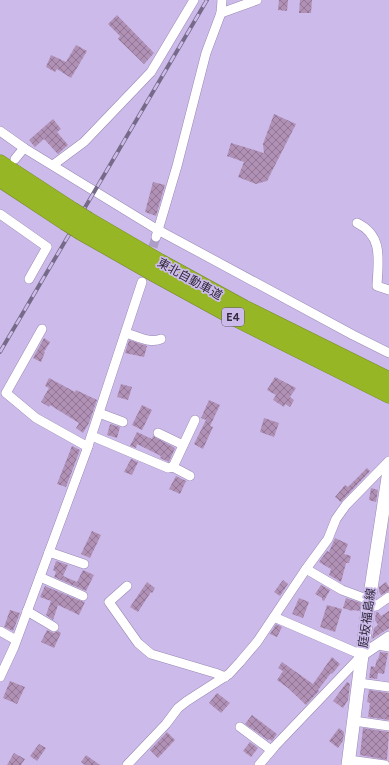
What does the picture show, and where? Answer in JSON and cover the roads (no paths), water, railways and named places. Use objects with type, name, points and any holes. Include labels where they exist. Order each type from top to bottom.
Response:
[{"type":"highway","name":"東北自動車道","points":[[8,161],[68,216]]},
{"type":"highway","name":"東北自動車道","points":[[0,180],[85,226],[155,274],[237,319],[389,395]]},
{"type":"highway","name":"東北自動車道","points":[[85,226],[160,262],[244,308],[389,380]]},
{"type":"main road","name":"庭坂福島線","points":[[348,763],[369,604],[389,471]]},
{"type":"street","points":[[53,165],[84,142],[151,72],[194,0]]},
{"type":"street","points":[[157,234],[206,53],[221,13],[222,0]]},
{"type":"street","points":[[221,13],[257,0]]},
{"type":"street","points":[[0,131],[157,234],[389,353]]},
{"type":"street","points":[[8,161],[24,148]]},
{"type":"street","points":[[0,214],[47,247],[29,279]]},
{"type":"street","points":[[358,223],[369,230],[377,246],[377,286],[389,290]]},
{"type":"street","points":[[0,677],[16,640],[92,436],[142,282]]},
{"type":"street","points":[[42,329],[6,393],[36,418],[88,447]]},
{"type":"street","points":[[126,333],[150,341],[157,341],[161,339]]},
{"type":"street","points":[[99,413],[123,422]]},
{"type":"street","points":[[173,467],[195,420]]},
{"type":"street","points":[[158,433],[183,445]]},
{"type":"street","points":[[92,436],[168,468],[173,467],[190,476]]},
{"type":"street","points":[[127,765],[166,724],[178,708],[229,674],[257,642],[328,539],[336,519],[346,505],[389,461]]},
{"type":"street","points":[[49,552],[84,564]]},
{"type":"street","points":[[306,569],[369,604],[376,606],[389,597]]},
{"type":"street","points":[[40,577],[83,596]]},
{"type":"street","points":[[127,586],[109,602],[138,643],[151,654],[224,677]]},
{"type":"street","points":[[27,611],[54,627]]},
{"type":"street","points":[[274,617],[362,655]]},
{"type":"street","points":[[0,631],[16,640]]},
{"type":"street","points":[[259,765],[362,655],[389,637]]},
{"type":"street","points":[[378,645],[389,647]]},
{"type":"street","points":[[359,683],[389,687]]},
{"type":"street","points":[[354,721],[389,726]]},
{"type":"street","points":[[240,727],[272,750]]},
{"type":"street","points":[[348,763],[385,765]]},
{"type":"tunnel","points":[[149,260],[156,237]]},
{"type":"railway","points":[[0,352],[207,0]]}]
